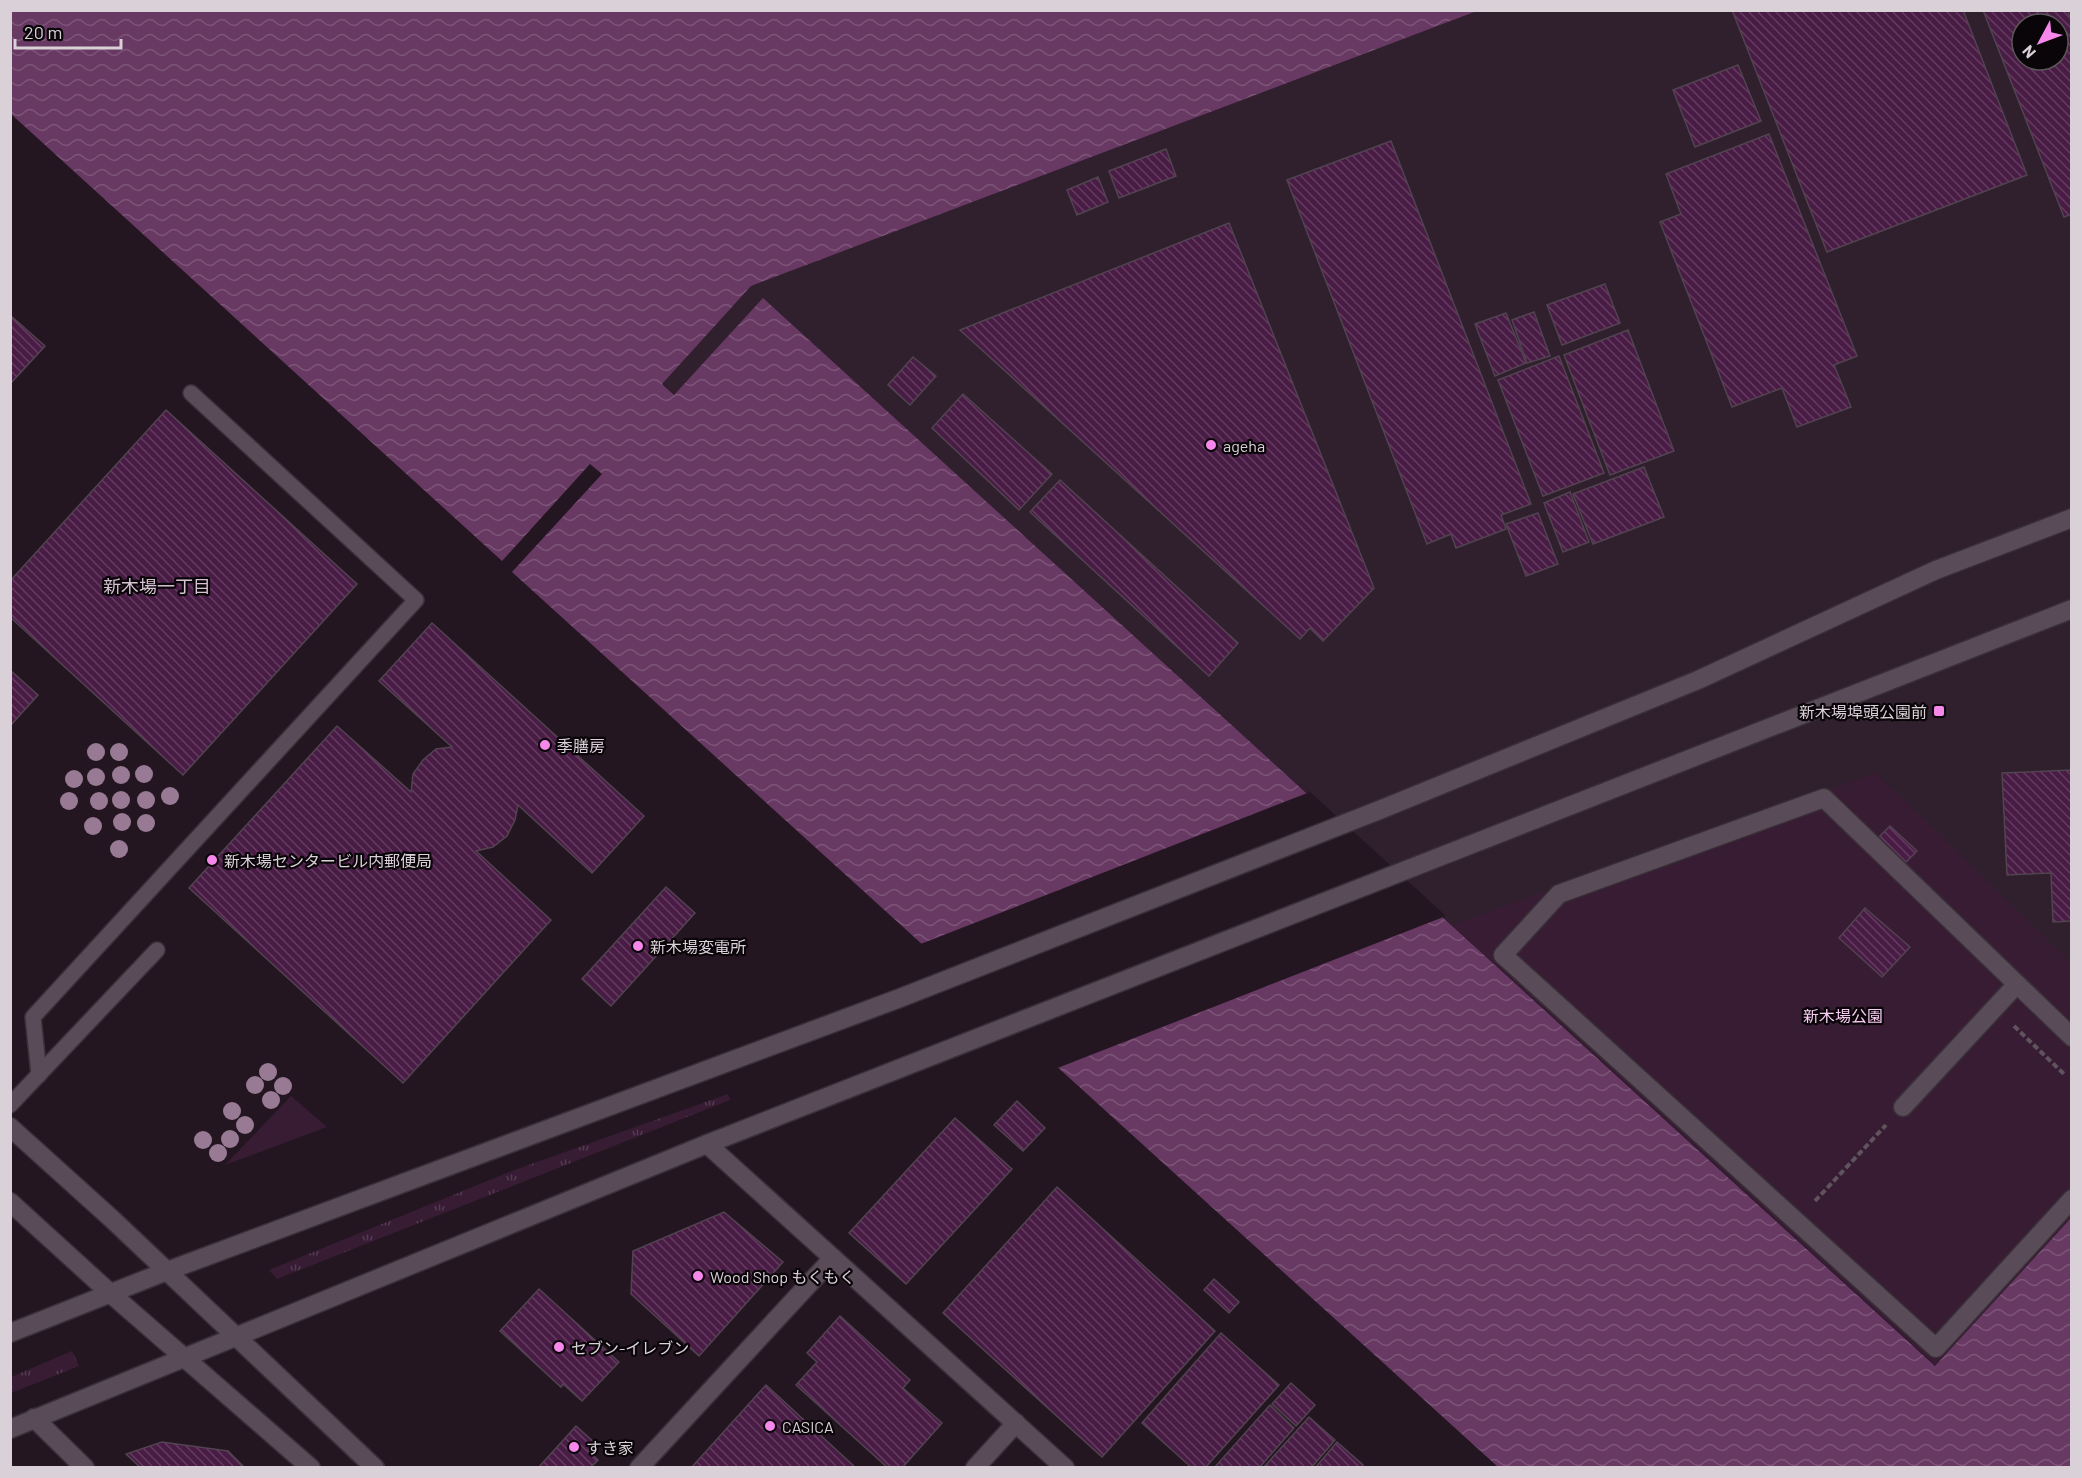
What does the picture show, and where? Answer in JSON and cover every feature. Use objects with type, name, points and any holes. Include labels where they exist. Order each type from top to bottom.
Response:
[{"type":"street","points":[[10,1333],[167,1271],[900,998],[1382,809],[1698,680],[1936,570],[2072,518]]},
{"type":"street","points":[[10,1428],[707,1144],[2072,609]]},
{"type":"street","points":[[2072,1037],[1824,798],[1559,894],[1503,955],[1936,1348],[2072,1199]]},
{"type":"street","points":[[1902,1107],[2017,984]]},
{"type":"street","points":[[10,1126],[375,1467]]},
{"type":"street","points":[[707,1144],[1065,1467]]},
{"type":"street","points":[[10,1202],[183,1358],[311,1467]]},
{"type":"street","points":[[639,1467],[833,1258]]},
{"type":"street","points":[[34,1418],[85,1467]]},
{"type":"street","points":[[975,1467],[1016,1423]]},
{"type":"lane","points":[[39,1075],[33,1017],[416,600],[191,393]]},
{"type":"lane","points":[[10,1105],[157,950]]},
{"type":"path","points":[[1995,1008],[2065,1075]]},
{"type":"path","points":[[1797,1221],[1902,1107]]},
{"type":"shaded area","points":[[1477,11],[2071,11],[2071,1218],[1936,1366],[764,299],[674,395],[662,383],[751,286]]},
{"type":"green space","name":"新木場公園","points":[[1876,773],[2071,963],[2071,1218],[1936,1366],[1452,925]]},
{"type":"green space","points":[[728,1094],[730,1100],[277,1279],[269,1270],[512,1171]]},
{"type":"green space","points":[[291,1096],[327,1127],[225,1165]]},
{"type":"green space","points":[[72,1351],[79,1366],[11,1393],[11,1377]]},
{"type":"water","points":[[10,11],[1477,11],[751,286],[662,384],[674,395],[763,298],[1935,1366],[2071,1218],[2071,1467],[1498,1467],[512,572],[602,474],[590,464],[502,561],[11,114]]},
{"type":"pier","points":[[1310,792],[1446,916],[1055,1069],[918,945]]},
{"type":"building","points":[[1732,10],[1963,10],[2027,175],[1827,252]]},
{"type":"building","points":[[1983,10],[2067,10],[2068,12],[2010,12],[2010,72],[2070,72],[2070,17],[2072,21],[2072,214],[2064,217]]},
{"type":"building","points":[[1738,65],[1761,121],[1695,147],[1673,90]]},
{"type":"building","points":[[1769,134],[1857,356],[1834,365],[1851,407],[1797,427],[1782,388],[1732,407],[1660,222],[1681,214],[1666,174]]},
{"type":"building","points":[[1391,141],[1531,504],[1501,515],[1506,529],[1456,548],[1451,534],[1427,544],[1287,180]]},
{"type":"building","points":[[1166,149],[1176,176],[1119,198],[1109,171]]},
{"type":"building","points":[[1098,177],[1108,202],[1077,215],[1067,190]]},
{"type":"building","points":[[1229,223],[1374,588],[1323,641],[1310,628],[1300,639],[960,330]]},
{"type":"building","points":[[1605,284],[1620,323],[1562,345],[1547,305]]},
{"type":"building","points":[[1534,312],[1550,356],[1527,363],[1512,320]]},
{"type":"building","points":[[1506,313],[1526,363],[1495,376],[1475,324]]},
{"type":"building","points":[[10,315],[45,346],[10,384]]},
{"type":"building","points":[[1628,330],[1674,451],[1610,475],[1564,355]]},
{"type":"building","points":[[1559,356],[1604,473],[1543,496],[1498,380]]},
{"type":"building","points":[[913,357],[936,376],[910,405],[888,385]]},
{"type":"building","points":[[963,394],[1052,474],[1019,510],[932,428]]},
{"type":"building","points":[[166,410],[357,584],[183,775],[10,617],[10,581]]},
{"type":"building","points":[[1644,467],[1664,517],[1593,544],[1573,494]]},
{"type":"building","points":[[1060,480],[1238,643],[1209,676],[1030,512]]},
{"type":"building","points":[[1570,492],[1589,542],[1563,552],[1544,503]]},
{"type":"building","points":[[1538,513],[1558,564],[1526,576],[1506,524]]},
{"type":"building","points":[[432,623],[644,816],[592,873],[518,805],[515,820],[507,836],[493,847],[476,851],[551,920],[403,1083],[189,888],[337,726],[411,792],[413,774],[423,760],[436,749],[452,747],[379,681]]},
{"type":"building","points":[[10,670],[38,695],[10,726]]},
{"type":"building","points":[[2072,770],[2072,921],[2053,922],[2051,873],[2007,875],[2002,773]]},
{"type":"building","points":[[1890,826],[1917,851],[1902,866],[1876,840]]},
{"type":"building","name":"新木場変電所","points":[[666,887],[695,913],[611,1006],[582,979]]},
{"type":"building","points":[[1865,908],[1910,947],[1882,977],[1839,938]]},
{"type":"building","points":[[1017,1101],[1045,1128],[1023,1151],[994,1125]]},
{"type":"building","points":[[955,1118],[1012,1169],[906,1284],[849,1233]]},
{"type":"building","points":[[1057,1187],[1215,1331],[1102,1457],[943,1313]]},
{"type":"building","points":[[724,1212],[783,1262],[699,1356],[631,1294],[633,1251]]},
{"type":"building","points":[[1214,1279],[1239,1302],[1229,1313],[1204,1290]]},
{"type":"building","name":"セブン-イレブン","points":[[539,1289],[619,1362],[582,1401],[563,1384],[561,1387],[500,1331]]},
{"type":"building","points":[[840,1316],[910,1380],[903,1388],[942,1423],[902,1468],[888,1468],[796,1385],[817,1362],[807,1353]]},
{"type":"building","points":[[1221,1333],[1279,1385],[1205,1468],[1192,1468],[1142,1423]]},
{"type":"building","points":[[1291,1383],[1315,1405],[1296,1426],[1272,1404]]},
{"type":"building","name":"CASICA","points":[[766,1385],[856,1468],[691,1468]]},
{"type":"building","points":[[1270,1405],[1294,1428],[1259,1468],[1214,1468]]},
{"type":"building","points":[[1309,1417],[1335,1440],[1311,1468],[1263,1468]]},
{"type":"building","name":"すき家","points":[[576,1426],[595,1443],[588,1450],[598,1460],[590,1468],[538,1468]]},
{"type":"building","points":[[162,1442],[228,1451],[245,1468],[141,1468],[126,1454]]},
{"type":"building","points":[[1337,1442],[1363,1465],[1361,1468],[1315,1468]]},
{"type":"place","name":"ageha","points":[[1211,445]]},
{"type":"place","name":"新木場埠頭公園前","points":[[1939,711]]},
{"type":"place","name":"季膳房","points":[[545,745]]},
{"type":"place","name":"新木場センタービル内郵便局","points":[[212,860]]},
{"type":"place","name":"新木場変電所","points":[[638,946]]},
{"type":"place","name":"Wood Shop もくもく","points":[[698,1276]]},
{"type":"place","name":"セブン-イレブン","points":[[559,1347]]},
{"type":"place","name":"CASICA","points":[[770,1426]]},
{"type":"place","name":"すき家","points":[[574,1447]]},
{"type":"district","name":"新木場一丁目","points":[[157,586]]}]
